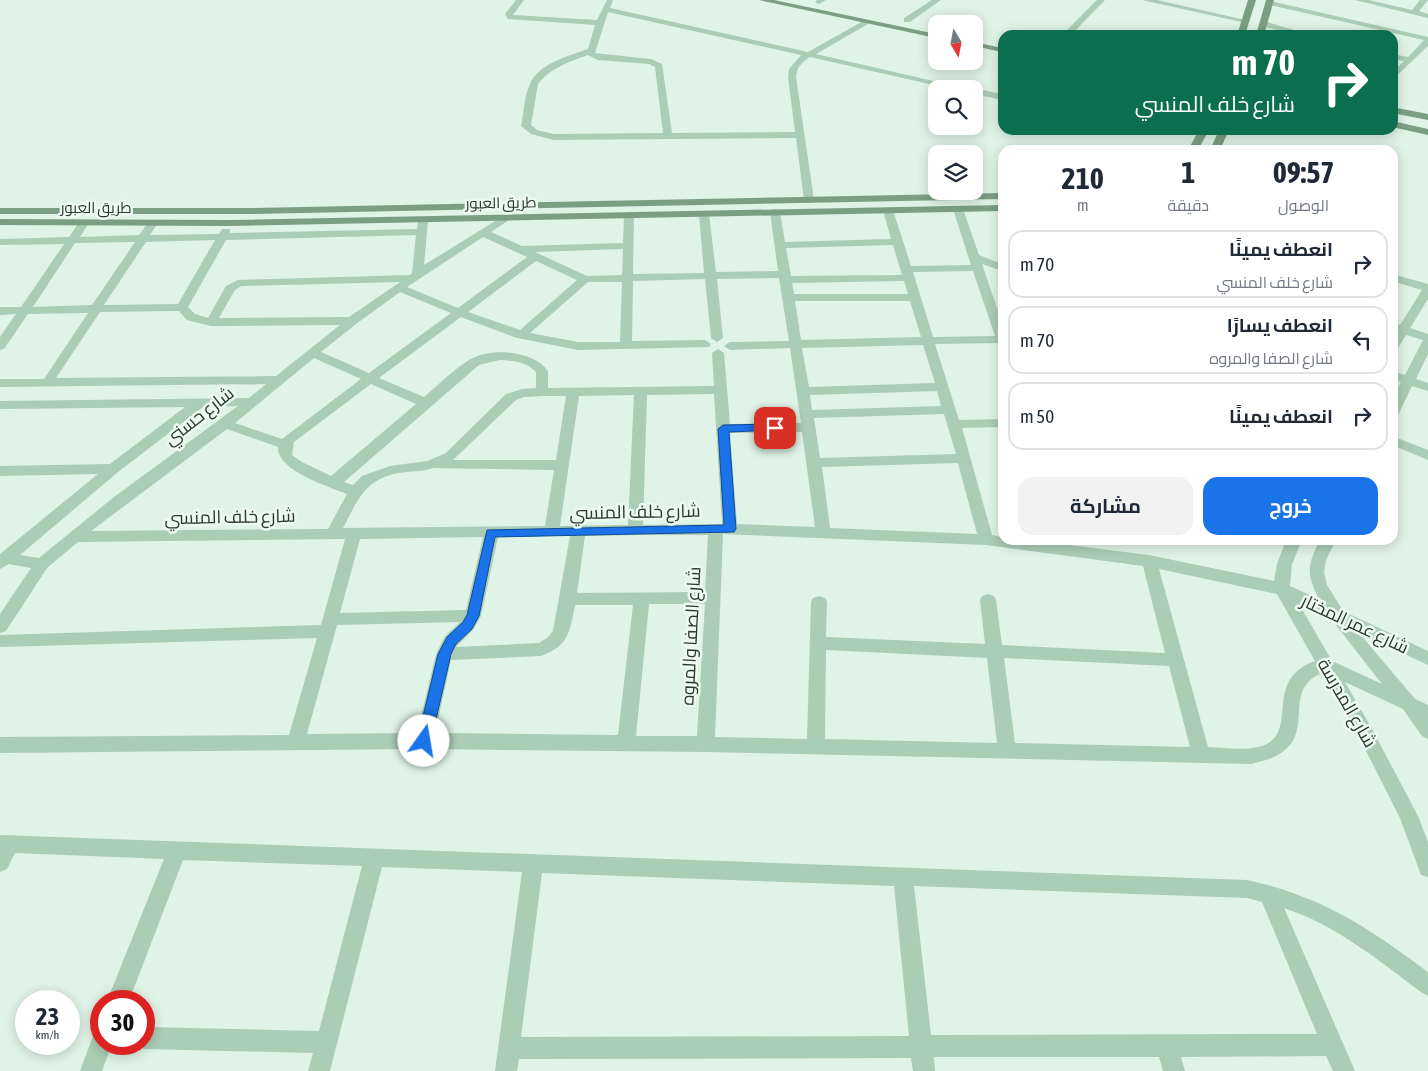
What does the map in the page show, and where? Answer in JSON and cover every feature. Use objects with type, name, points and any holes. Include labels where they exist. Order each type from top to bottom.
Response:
[{"type":"street","points":[[520,0],[509,14],[511,17],[600,23]]},
{"type":"street","points":[[591,51],[605,9],[611,0]]},
{"type":"street","points":[[763,0],[928,34]]},
{"type":"street","points":[[809,0],[824,2]]},
{"type":"street","points":[[907,20],[937,0]]},
{"type":"street","points":[[1071,30],[1101,0]]},
{"type":"street","points":[[1146,0],[1246,21]]},
{"type":"street","points":[[1243,30],[1252,0]]},
{"type":"street","points":[[1414,12],[1424,0]]},
{"type":"street","points":[[1262,30],[1270,1],[1351,17],[1395,30]]},
{"type":"street","points":[[1362,3],[1428,16]]},
{"type":"street","points":[[605,9],[928,81]]},
{"type":"street","points":[[898,18],[917,22]]},
{"type":"street","points":[[809,200],[792,73],[796,64],[808,54],[865,22]]},
{"type":"street","points":[[1264,24],[1287,30]]},
{"type":"street","points":[[1398,31],[1428,40],[1398,72]]},
{"type":"street","points":[[983,46],[998,49]]},
{"type":"street","points":[[591,51],[554,66],[541,74],[534,84],[526,126],[534,132],[554,137],[800,135]]},
{"type":"street","points":[[591,51],[591,54],[598,57],[652,62],[659,66],[668,136]]},
{"type":"street","points":[[1398,57],[1410,60]]},
{"type":"street","points":[[983,93],[998,96]]},
{"type":"street","points":[[1398,111],[1428,118]]},
{"type":"street","points":[[1398,125],[1428,132]]},
{"type":"street","name":"طريق العبور","points":[[0,219],[177,212],[998,196]]},
{"type":"street","points":[[505,218],[508,206]]},
{"type":"street","points":[[211,322],[230,288],[238,283],[415,276],[426,208]]},
{"type":"street","name":"طريق العبور","points":[[0,219],[84,223],[230,223],[998,208]]},
{"type":"street","points":[[958,209],[998,327]]},
{"type":"street","points":[[888,210],[964,458],[986,540]]},
{"type":"street","points":[[775,212],[808,421],[823,532]]},
{"type":"street","points":[[704,214],[717,338]]},
{"type":"street","points":[[626,346],[629,215]]},
{"type":"street","name":"شارع حسني","points":[[0,627],[42,564],[74,537],[224,424],[352,321],[415,276],[505,218]]},
{"type":"street","points":[[0,346],[84,223]]},
{"type":"street","points":[[47,383],[153,223]]},
{"type":"street","points":[[182,307],[230,223]]},
{"type":"street","points":[[0,242],[422,232]]},
{"type":"street","points":[[484,233],[585,279],[907,274],[976,262],[998,267]]},
{"type":"street","points":[[780,245],[898,242]]},
{"type":"street","points":[[519,249],[628,246]]},
{"type":"street","points":[[356,492],[290,463],[286,458],[285,445],[289,439],[534,256]]},
{"type":"street","points":[[1398,269],[1428,278]]},
{"type":"street","points":[[1398,278],[1428,289],[1398,328],[1428,338]]},
{"type":"street","points":[[521,335],[585,279]]},
{"type":"street","points":[[399,288],[521,335],[557,344],[578,346],[705,344],[711,339],[717,338],[726,340],[730,346]]},
{"type":"street","points":[[789,298],[914,297]]},
{"type":"street","points":[[0,311],[182,307]]},
{"type":"street","points":[[182,307],[191,317],[211,322],[352,321]]},
{"type":"street","points":[[730,346],[998,339]]},
{"type":"street","points":[[1398,401],[1428,342]]},
{"type":"street","points":[[705,344],[708,351],[718,353],[727,351],[730,346]]},
{"type":"street","points":[[312,353],[369,380],[425,403]]},
{"type":"street","name":"شارع الصفا والمروه","points":[[706,744],[713,598],[723,529],[723,429],[718,353]]},
{"type":"street","points":[[334,482],[475,362],[500,356],[519,358],[535,364],[542,371],[542,392]]},
{"type":"street","points":[[1398,377],[1428,388]]},
{"type":"street","points":[[0,384],[278,380]]},
{"type":"street","points":[[803,391],[942,387]]},
{"type":"street","points":[[635,531],[641,390]]},
{"type":"street","points":[[429,465],[451,456],[511,397],[522,393],[721,390]]},
{"type":"street","points":[[552,532],[573,391]]},
{"type":"street","points":[[2,561],[199,402]]},
{"type":"street","points":[[0,406],[251,402]]},
{"type":"street","points":[[723,429],[808,421],[951,417],[998,423]]},
{"type":"street","points":[[224,424],[285,445]]},
{"type":"street","points":[[1398,442],[1428,454]]},
{"type":"street","points":[[814,463],[964,458]]},
{"type":"street","points":[[332,535],[356,492],[367,478],[379,473],[429,465],[562,465]]},
{"type":"street","points":[[0,471],[114,469]]},
{"type":"street","name":"شارع خلف المنسي","points":[[74,537],[723,529],[998,541]]},
{"type":"street","points":[[444,654],[541,649],[554,643],[561,633],[578,532]]},
{"type":"street","points":[[424,741],[444,654],[451,641],[467,626],[473,616],[491,533]]},
{"type":"street","points":[[296,742],[354,534]]},
{"type":"street","name":"شارع خلف المنسي","points":[[1070,545],[1282,589]]},
{"type":"street","points":[[1282,589],[1281,574],[1284,560],[1292,545]]},
{"type":"street","points":[[1326,545],[1319,559],[1316,572],[1319,585],[1336,614],[1408,703],[1428,731]]},
{"type":"street","points":[[2,561],[42,564]]},
{"type":"street","points":[[1148,561],[1201,755]]},
{"type":"street","name":"شارع عمر المختار","points":[[1282,589],[1428,658]]},
{"type":"street","name":"شارع المدرسة","points":[[1282,589],[1366,734],[1409,816],[1428,868]]},
{"type":"street","points":[[568,599],[713,598]]},
{"type":"street","points":[[626,743],[642,599]]},
{"type":"street","points":[[988,600],[1007,751]]},
{"type":"street","points":[[816,747],[819,602]]},
{"type":"street","points":[[0,641],[473,616]]},
{"type":"street","points":[[818,643],[1176,660]]},
{"type":"street","points":[[0,745],[424,741],[706,744],[1251,756],[1271,751],[1285,739],[1292,724],[1292,692],[1298,679],[1309,670],[1325,665],[1428,712]]},
{"type":"street","points":[[3,851],[176,852],[1247,889],[1304,904],[1340,922],[1358,933],[1428,985]]},
{"type":"street","points":[[122,990],[176,852]]},
{"type":"street","points":[[319,1071],[374,859]]},
{"type":"street","points":[[506,1071],[533,864]]},
{"type":"street","points":[[903,877],[924,1071]]},
{"type":"street","points":[[1268,893],[1344,1071]]},
{"type":"street","points":[[155,1038],[327,1042]]},
{"type":"street","points":[[509,1048],[1333,1045]]},
{"type":"street","points":[[1167,1046],[1174,1071]]},
{"type":"street","points":[[91,1071],[97,1055]]},
{"type":"route","points":[[424,741],[444,654],[451,641],[467,626],[473,616],[491,533],[730,529],[723,429],[775,428]]}]
